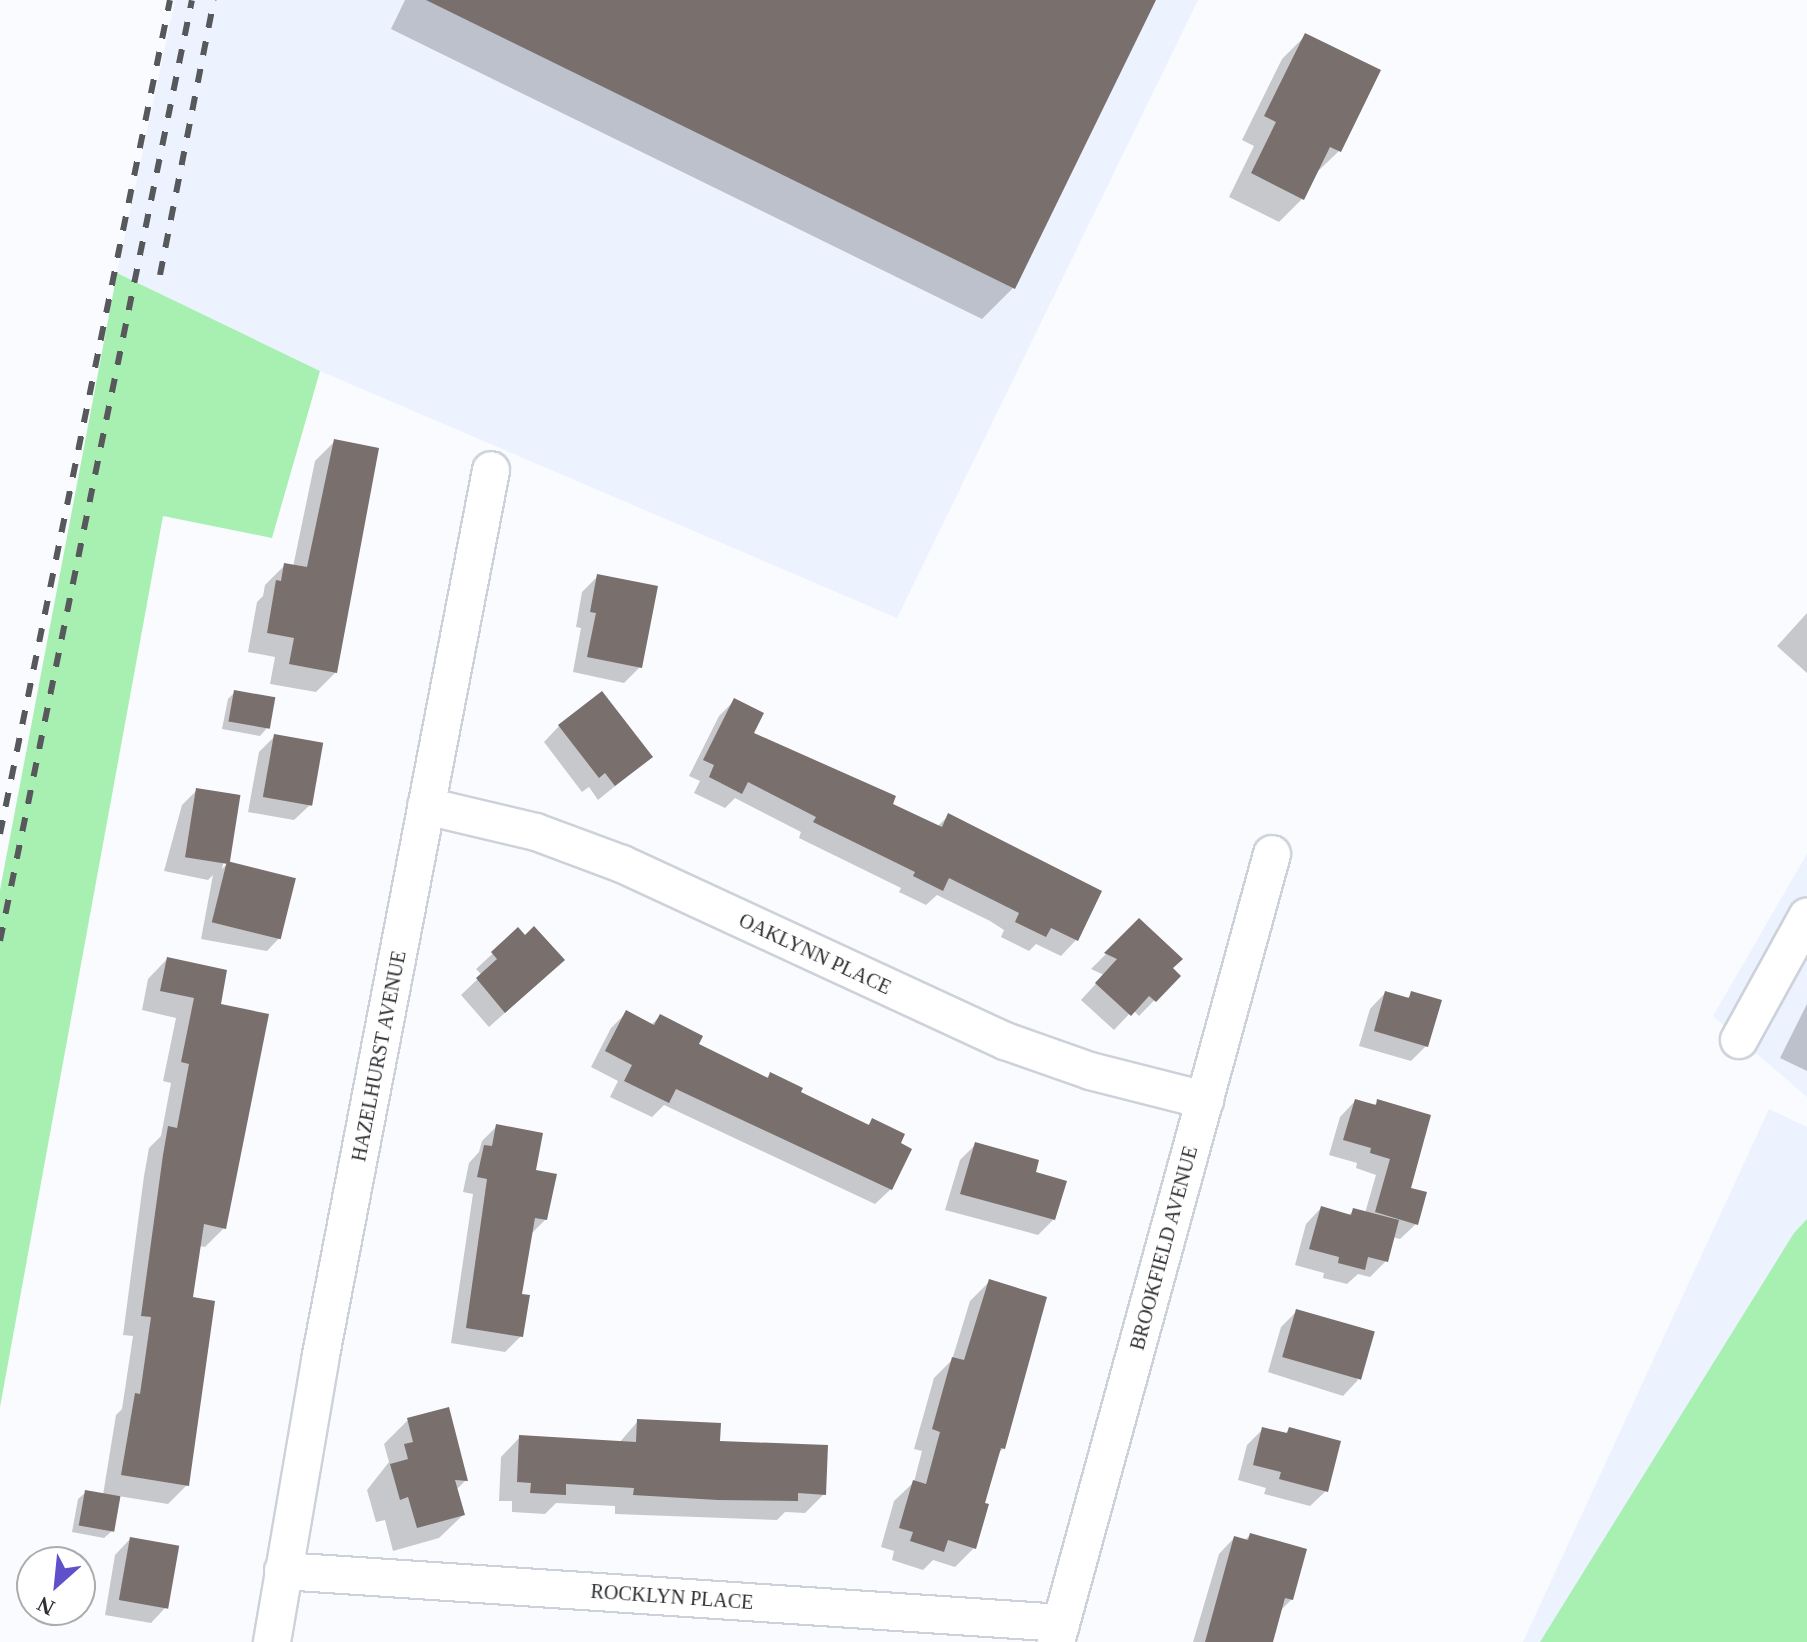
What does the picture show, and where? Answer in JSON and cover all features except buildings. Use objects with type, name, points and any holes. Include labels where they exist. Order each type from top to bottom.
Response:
[{"type":"street","name":"HAZELHURST AVENUE","points":[[272,1642],[491,470]]},
{"type":"street","name":"OAKLYNN PLACE","points":[[426,806],[536,832],[622,864],[1005,1041],[1090,1071],[1205,1100]]},
{"type":"street","name":"BROOKFIELD AVENUE","points":[[1058,1632],[1272,854]]},
{"type":"street","points":[[1739,1040],[1807,917]]},
{"type":"street","name":"ROCKLYN PLACE","points":[[283,1571],[1058,1632]]},
{"type":"shaded area","points":[[175,0],[1198,0],[897,618],[320,371],[117,273]]},
{"type":"shaded area","points":[[1807,854],[1807,1097],[1713,1016]]},
{"type":"shaded area","points":[[1769,1109],[1807,1127],[1807,1642],[1523,1642]]},
{"type":"green space","points":[[117,273],[320,371],[272,538],[163,516],[0,1407],[0,890]]},
{"type":"green space","points":[[1807,1219],[1807,1642],[1540,1642],[1794,1233]]},
{"type":"railway","points":[[0,834],[170,0]]},
{"type":"railway","points":[[0,941],[192,0]]},
{"type":"railway","points":[[160,275],[214,0]]}]
